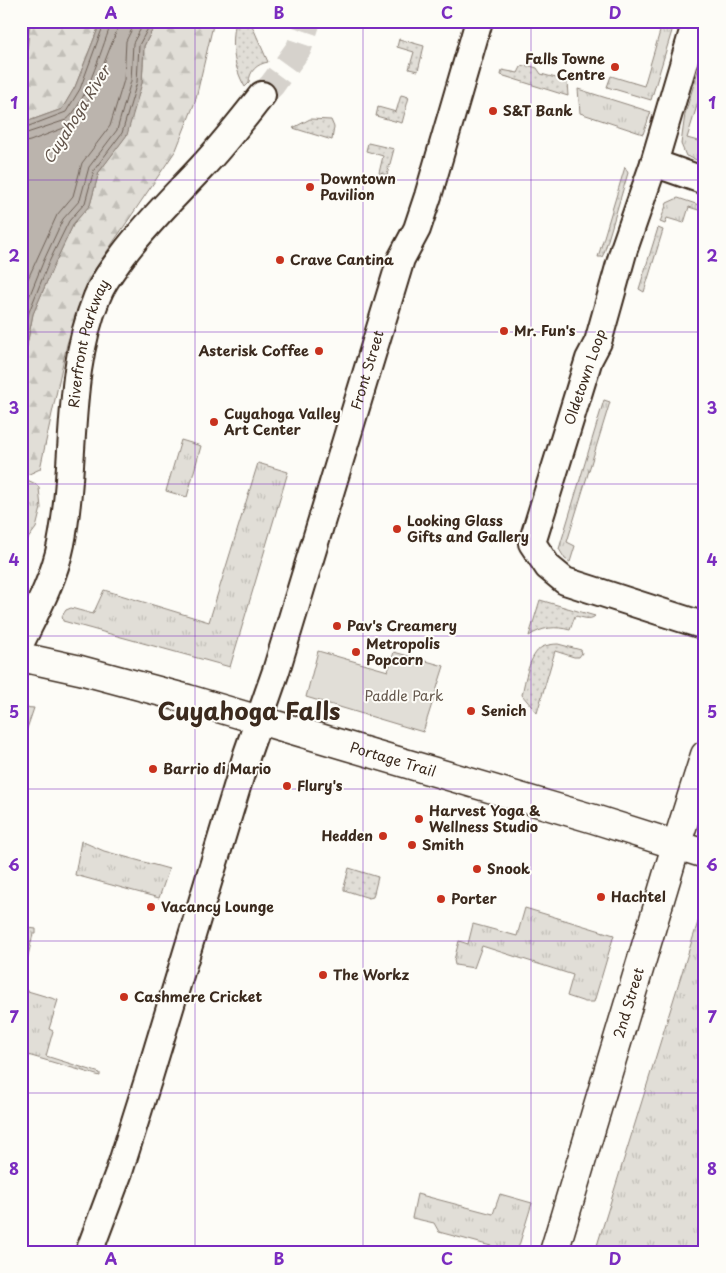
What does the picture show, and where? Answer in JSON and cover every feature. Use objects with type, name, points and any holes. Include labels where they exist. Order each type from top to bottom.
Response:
[{"type":"main road","name":"Portage Trail","points":[[21,657],[80,670],[258,720],[594,819],[705,854]]},
{"type":"main road","name":"2nd Street","points":[[554,1252],[705,755]]},
{"type":"street","name":"Front Street","points":[[89,1252],[119,1172],[258,720],[276,671],[401,259],[417,229],[428,196],[479,21]]},
{"type":"street","name":"Oldetown Loop","points":[[696,21],[654,163],[624,249],[598,342],[589,360],[532,543],[548,566],[565,581],[705,626]]},
{"type":"street","name":"Riverfront Parkway","points":[[21,642],[43,599],[61,544],[78,371],[84,333],[97,297],[106,279],[144,228],[216,152],[262,95]]},
{"type":"street","points":[[654,163],[705,181]]},
{"type":"green space","points":[[21,21],[30,21],[27,51],[21,64]]},
{"type":"green space","points":[[30,21],[101,21],[75,87],[62,109],[21,125],[21,64],[27,51]]},
{"type":"green space","points":[[157,21],[214,21],[195,102],[176,150],[95,269],[79,307],[67,344],[40,469],[21,476],[21,364],[26,350],[33,314],[74,223],[90,205],[99,172],[125,137],[142,83],[144,46]]},
{"type":"green space","points":[[236,21],[250,21],[268,62],[260,64],[254,69],[250,75],[249,83],[245,87],[234,55],[233,46]]},
{"type":"green space","points":[[663,21],[675,21],[651,100],[607,87],[611,76],[644,86]]},
{"type":"green space","points":[[399,39],[424,46],[418,71],[409,69],[414,52],[397,47]]},
{"type":"green space","points":[[700,64],[705,68],[705,80],[687,138],[705,143],[705,163],[686,156],[681,144],[685,114]]},
{"type":"green space","points":[[527,65],[537,68],[541,74],[567,81],[568,96],[501,75],[502,70],[518,73],[521,67]]},
{"type":"green space","points":[[578,89],[651,112],[643,134],[580,113]]},
{"type":"green space","points":[[401,95],[409,97],[402,123],[376,116],[378,107],[396,112]]},
{"type":"green space","points":[[310,119],[331,120],[334,127],[332,140],[293,128]]},
{"type":"green space","points":[[368,143],[394,149],[387,175],[379,173],[383,156],[366,151]]},
{"type":"green space","points":[[625,167],[628,173],[604,253],[602,257],[598,257]]},
{"type":"green space","points":[[678,198],[705,207],[705,212],[689,207],[684,223],[667,218],[665,224],[660,222],[667,203]]},
{"type":"green space","points":[[658,228],[663,230],[644,292],[639,289]]},
{"type":"green space","points":[[604,400],[610,402],[567,542],[575,546],[570,562],[565,559],[559,549]]},
{"type":"green space","points":[[181,440],[201,446],[187,497],[166,491]]},
{"type":"green space","points":[[258,463],[288,472],[230,667],[63,621],[62,616],[66,610],[71,608],[93,614],[104,590],[209,622]]},
{"type":"green space","points":[[25,479],[36,484],[39,488],[41,508],[36,528],[21,548],[21,524],[27,514],[29,504],[26,490],[21,491],[21,483]]},
{"type":"green space","points":[[540,600],[595,616],[588,618],[575,616],[570,630],[549,628],[529,636]]},
{"type":"green space","points":[[558,644],[581,650],[582,653],[579,657],[574,657],[555,651],[537,713],[522,695],[528,669],[534,656],[542,647]]},
{"type":"green space","name":"Paddle Park","points":[[318,651],[388,671],[394,652],[444,666],[423,732],[306,697]]},
{"type":"green space","points":[[21,707],[34,708],[21,746]]},
{"type":"green space","points":[[81,841],[104,851],[169,869],[159,898],[75,875]]},
{"type":"green space","points":[[349,868],[378,877],[373,897],[369,898],[344,890]]},
{"type":"green space","points":[[525,908],[614,935],[594,1002],[585,1002],[567,996],[573,975],[482,946],[474,968],[455,965],[454,960],[459,941],[468,944],[473,924],[517,936]]},
{"type":"green space","points":[[705,913],[705,1252],[595,1252],[699,919]]},
{"type":"green space","points":[[21,927],[36,929],[36,934],[33,934],[25,969],[21,951]]},
{"type":"green space","points":[[21,989],[58,1000],[49,1029],[53,1031],[46,1056],[100,1073],[100,1076],[21,1053]]},
{"type":"green space","points":[[417,1194],[493,1214],[500,1194],[532,1203],[517,1252],[439,1232],[434,1223],[412,1218]]},
{"type":"water","name":"Cuyahoga River","points":[[101,21],[157,21],[144,46],[142,83],[127,135],[99,172],[90,205],[74,223],[54,265],[33,314],[26,350],[21,364],[21,125],[62,109],[75,87]]},
{"type":"tunnel","points":[[262,95],[272,85],[299,48],[308,21]]},
{"type":"place","name":"Falls Towne Centre","points":[[615,67]]},
{"type":"place","name":"S&T Bank","points":[[493,111]]},
{"type":"place","name":"Downtown Pavilion","points":[[310,187]]},
{"type":"place","name":"Crave Cantina","points":[[280,260]]},
{"type":"place","name":"Mr. Fun's","points":[[504,331]]},
{"type":"place","name":"Asterisk Coffee","points":[[319,351]]},
{"type":"place","name":"Cuyahoga Valley Art Center","points":[[214,422]]},
{"type":"place","name":"Looking Glass Gifts and Gallery","points":[[397,529]]},
{"type":"place","name":"Pav's Creamery","points":[[337,626]]},
{"type":"place","name":"Metropolis Popcorn","points":[[356,652]]},
{"type":"place","name":"Senich","points":[[471,711]]},
{"type":"place","name":"Barrio di Mario","points":[[153,769]]},
{"type":"place","name":"Flury's","points":[[287,786]]},
{"type":"place","name":"Harvest Yoga & Wellness Studio","points":[[419,819]]},
{"type":"place","name":"Hedden","points":[[383,836]]},
{"type":"place","name":"Smith","points":[[412,845]]},
{"type":"place","name":"Snook","points":[[477,869]]},
{"type":"place","name":"Hachtel","points":[[601,897]]},
{"type":"place","name":"Porter","points":[[441,899]]},
{"type":"place","name":"Vacancy Lounge","points":[[151,907]]},
{"type":"place","name":"The Workz","points":[[323,975]]},
{"type":"place","name":"Cashmere Cricket","points":[[124,997]]},
{"type":"district","name":"Cuyahoga Falls","points":[[249,712]]}]
